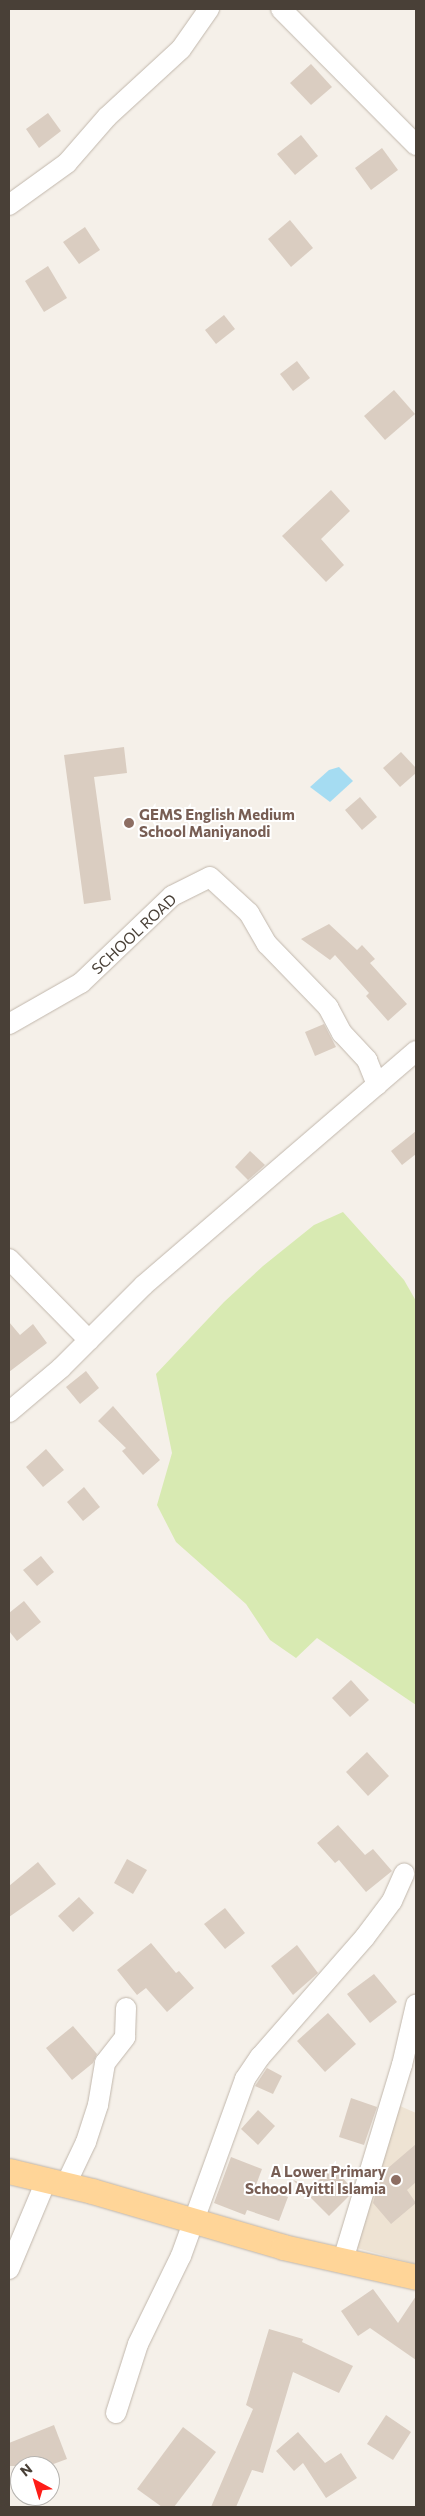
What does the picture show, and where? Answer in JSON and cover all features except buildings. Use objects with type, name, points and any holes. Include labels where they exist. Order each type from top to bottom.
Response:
[{"type":"main road","points":[[9,2171],[193,2222],[343,2260],[416,2276]]},
{"type":"street","points":[[9,206],[67,163],[107,116],[181,49],[209,9]]},
{"type":"street","points":[[281,9],[416,145]]},
{"type":"street","name":"SCHOOL ROAD","points":[[9,1024],[81,983],[172,896],[210,877],[249,913],[267,944],[328,1007],[342,1033],[367,1060],[377,1085]]},
{"type":"street","points":[[9,1412],[89,1340],[144,1285],[416,1051]]},
{"type":"street","points":[[9,1259],[89,1340]]},
{"type":"street","points":[[116,2413],[138,2344],[181,2256],[245,2079],[260,2057],[365,1937],[392,1901],[404,1874]]},
{"type":"street","points":[[343,2260],[402,2065],[416,2005]]},
{"type":"street","points":[[9,2269],[56,2184],[89,2132],[105,2063],[126,2037],[126,2008]]},
{"type":"shaded area","name":"A Lower Primary School Ayitti Islamia","points":[[400,2106],[416,2113],[416,2264],[353,2247]]},
{"type":"green space","points":[[343,1212],[404,1280],[416,1301],[416,1705],[317,1638],[296,1658],[270,1640],[246,1604],[176,1542],[157,1505],[172,1453],[156,1374],[224,1302],[263,1266],[314,1225]]},
{"type":"water","points":[[339,767],[353,781],[330,802],[310,787],[329,770]]},
{"type":"place","name":"GEMS English Medium School Maniyanodi","points":[[129,823]]},
{"type":"place","name":"A Lower Primary School Ayitti Islamia","points":[[396,2180]]}]
